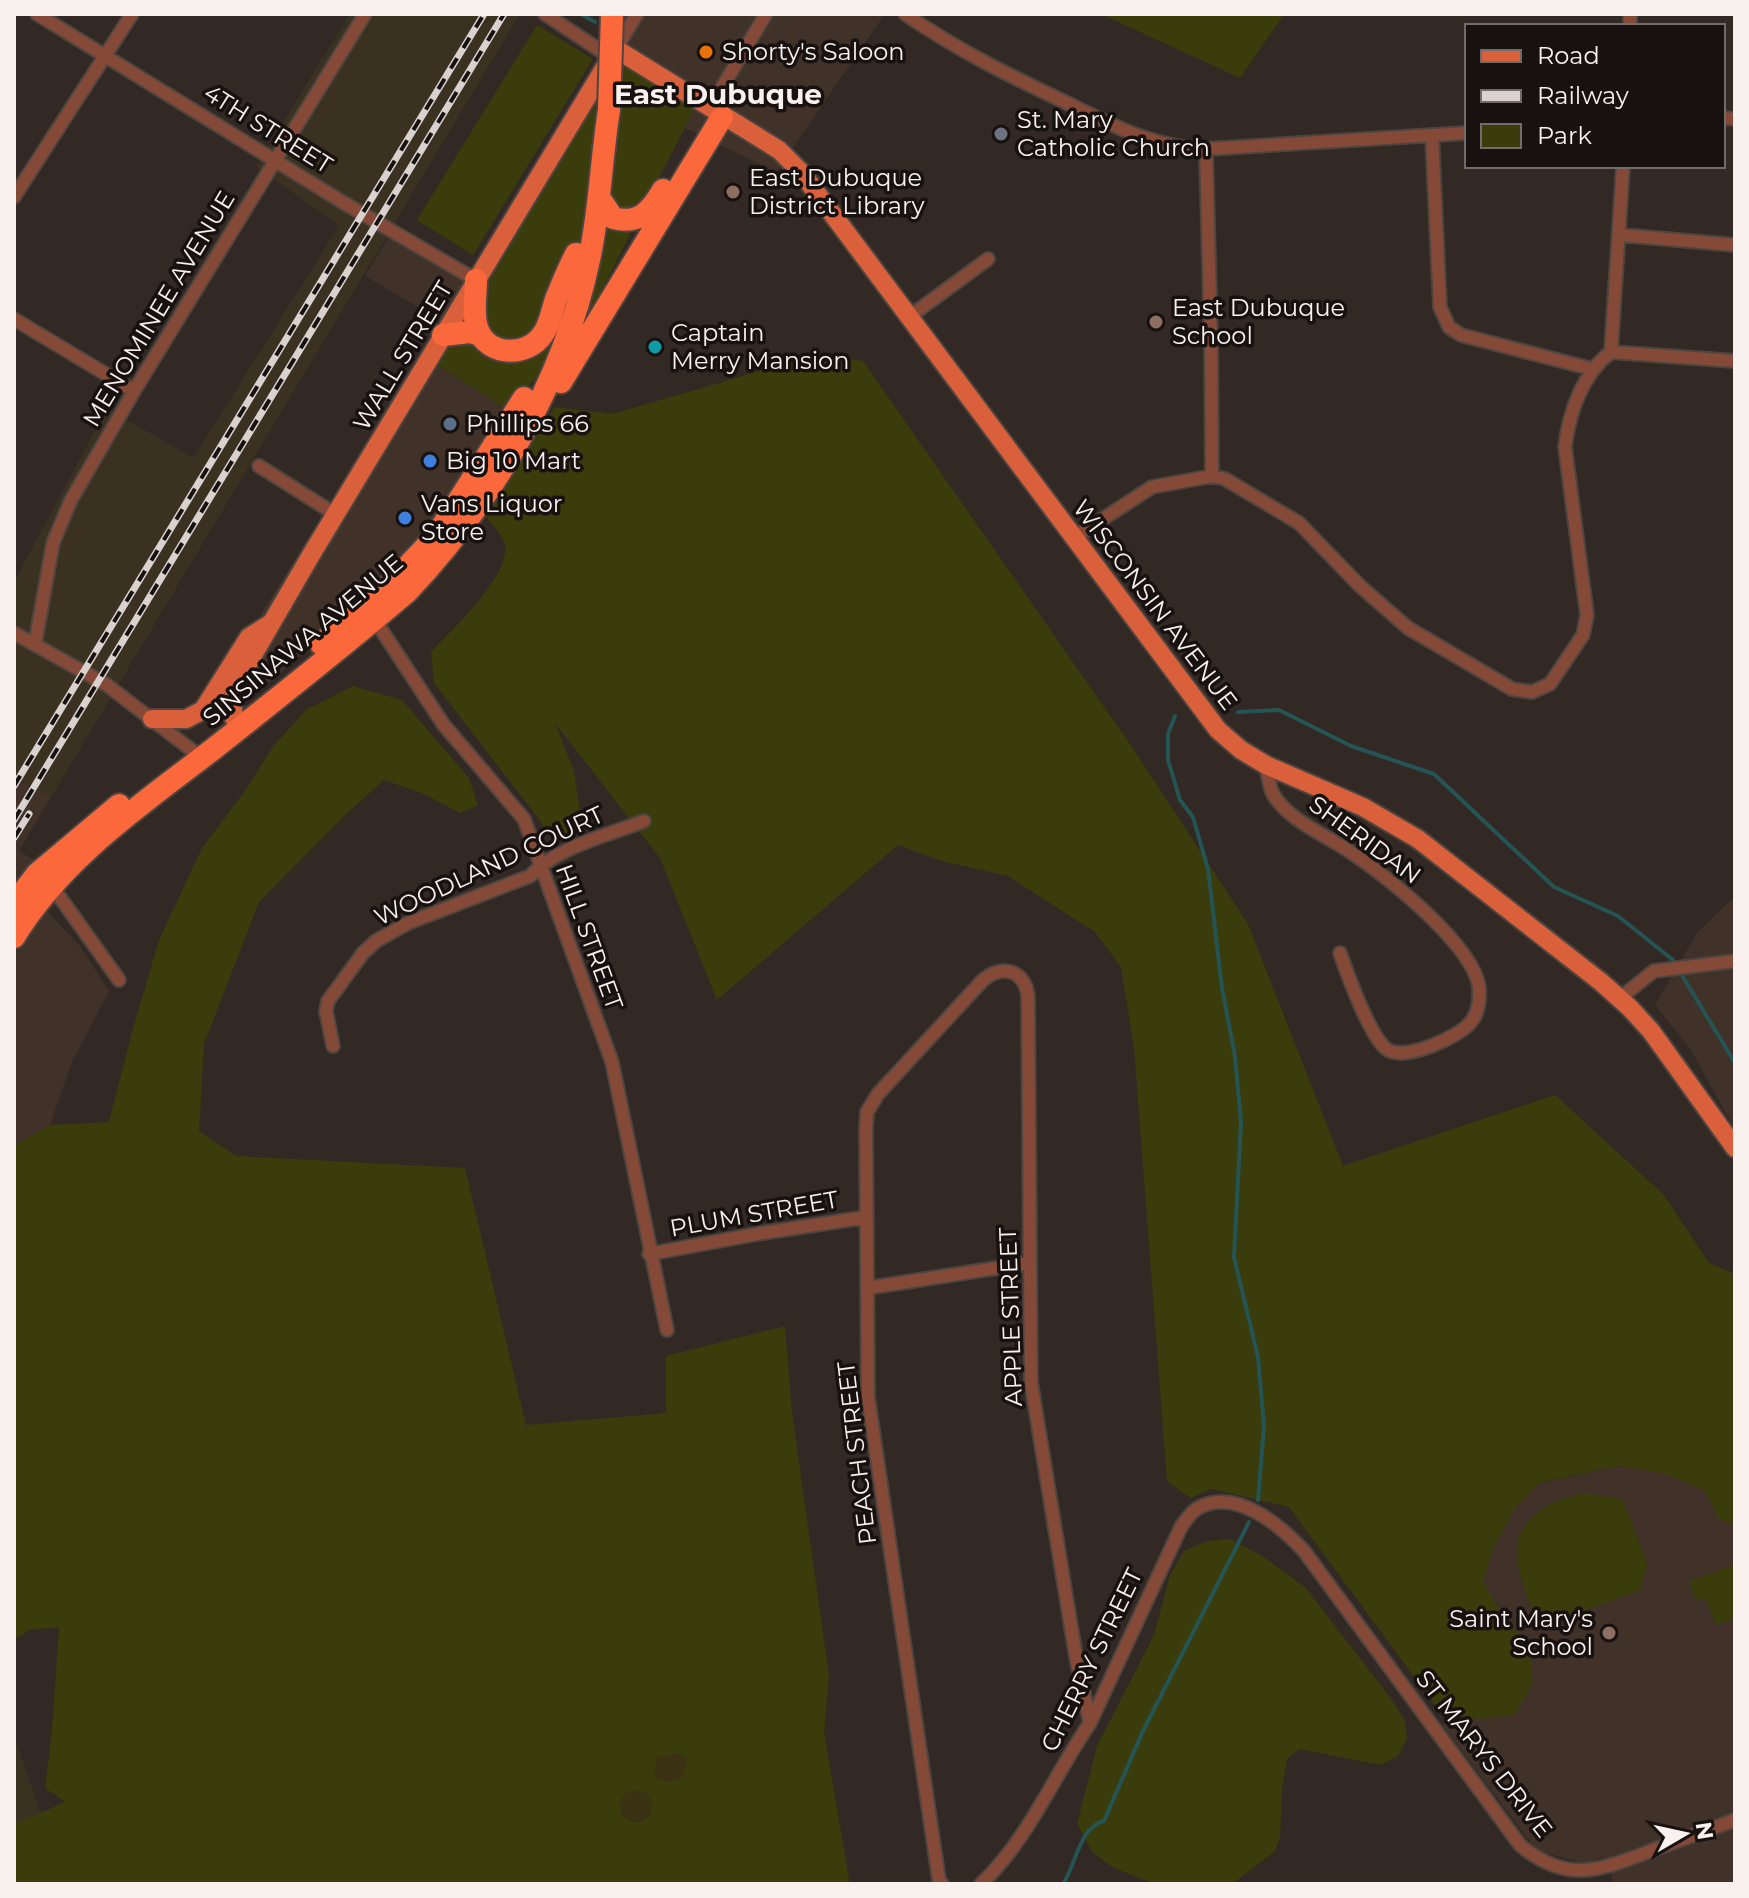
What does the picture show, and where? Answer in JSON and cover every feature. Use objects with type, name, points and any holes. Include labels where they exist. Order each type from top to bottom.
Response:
[{"type":"highway","points":[[601,162],[609,110],[612,14]]},
{"type":"highway","points":[[600,199],[613,218],[632,220],[647,214],[716,113]]},
{"type":"highway","points":[[501,468],[557,388],[716,113]]},
{"type":"highway","name":"SINSINAWA AVENUE","points":[[14,904],[133,811],[197,753],[371,613],[407,592],[438,560],[467,523],[501,468],[528,421],[564,345],[583,288],[600,199],[601,162]]},
{"type":"highway","name":"SINSINAWA AVENUE","points":[[371,613],[436,536],[515,415],[547,353],[564,306],[601,162]]},
{"type":"highway","points":[[476,280],[475,323],[480,335],[491,346],[502,350],[533,346],[545,333],[563,279],[576,254]]},
{"type":"highway","points":[[443,335],[470,332],[480,335]]},
{"type":"highway","name":"SINSINAWA AVENUE","points":[[14,937],[43,880]]},
{"type":"main road","name":"WISCONSIN AVENUE","points":[[616,49],[790,160],[1075,537],[1208,719],[1241,750],[1266,765],[1363,807],[1418,839],[1620,998],[1651,1031],[1735,1148]]},
{"type":"main road","name":"WALL STREET","points":[[237,723],[232,699],[271,623],[616,49]]},
{"type":"main road","points":[[152,719],[186,719],[203,710],[249,637],[271,623]]},
{"type":"street","name":"4TH STREET","points":[[37,14],[344,203],[476,280]]},
{"type":"street","points":[[14,197],[132,14]]},
{"type":"street","name":"MENOMINEE AVENUE","points":[[35,644],[57,531],[76,490],[365,14]]},
{"type":"street","points":[[545,14],[601,51],[616,49]]},
{"type":"street","name":"WALL STREET","points":[[616,49],[637,14]]},
{"type":"street","points":[[716,113],[766,14]]},
{"type":"street","points":[[905,14],[949,44],[1001,73],[1115,126],[1165,145],[1206,149],[1465,133]]},
{"type":"street","points":[[1432,135],[1440,307],[1449,327],[1469,339],[1592,369]]},
{"type":"street","points":[[1206,149],[1212,476]]},
{"type":"street","points":[[1075,537],[1152,487],[1212,476],[1232,481],[1299,523],[1360,586],[1408,628],[1512,689],[1532,692],[1550,684],[1583,635],[1587,615],[1565,447],[1570,423],[1592,369],[1611,352],[1623,168]]},
{"type":"street","points":[[1620,235],[1735,245]]},
{"type":"street","points":[[909,317],[988,259]]},
{"type":"street","points":[[14,319],[134,391]]},
{"type":"street","points":[[1611,352],[1735,361]]},
{"type":"street","points":[[259,466],[335,514]]},
{"type":"street","name":"HILL STREET","points":[[371,613],[443,724],[524,819],[612,1062],[667,1330]]},
{"type":"street","points":[[14,633],[99,680],[197,753]]},
{"type":"street","name":"SHERIDAN","points":[[1266,765],[1272,794],[1290,813],[1377,870],[1452,941],[1469,962],[1478,982],[1479,1005],[1475,1016],[1464,1029],[1425,1048],[1406,1053],[1391,1051],[1380,1042],[1355,994],[1340,953]]},
{"type":"street","name":"WOODLAND COURT","points":[[333,1046],[326,1011],[328,1001],[363,953],[376,941],[408,923],[530,876],[539,866],[558,855],[644,821]]},
{"type":"street","points":[[43,880],[59,896],[119,980]]},
{"type":"street","points":[[1620,998],[1654,971],[1735,961]]},
{"type":"street","name":"PEACH STREET","points":[[942,1884],[868,1397],[866,1128],[871,1103],[983,980],[1000,972]]},
{"type":"street","name":"APPLE STREET","points":[[1000,972],[1019,974],[1027,986],[1031,1382],[1076,1657],[1090,1723]]},
{"type":"street","name":"PLUM STREET","points":[[649,1254],[867,1217]]},
{"type":"street","points":[[867,1288],[1029,1263]]},
{"type":"street","name":"CHERRY STREET","points":[[981,1884],[1017,1845],[1090,1723],[1181,1527],[1197,1508],[1225,1503],[1262,1516]]},
{"type":"street","name":"ST MARYS DRIVE","points":[[1262,1516],[1290,1536],[1304,1551],[1520,1845],[1533,1856],[1567,1870],[1602,1869],[1735,1820]]},
{"type":"shaded area","points":[[350,14],[520,14],[51,797],[14,778],[14,582],[107,408],[193,458],[339,226],[256,166]]},
{"type":"shaded area","points":[[625,14],[885,14],[776,172],[685,128],[696,106],[624,54]]},
{"type":"shaded area","points":[[391,234],[468,279],[442,321],[365,276]]},
{"type":"shaded area","points":[[423,356],[506,409],[461,488],[385,584],[262,688],[256,686],[252,681],[253,675],[277,631],[261,614]]},
{"type":"shaded area","points":[[14,778],[51,797],[19,851],[34,860],[14,885]]},
{"type":"shaded area","points":[[1735,896],[1735,1129],[1691,1050],[1655,1005],[1697,933]]},
{"type":"shaded area","points":[[44,908],[80,946],[109,991],[72,1062],[50,1125],[20,1179],[14,1176],[14,955]]},
{"type":"shaded area","name":"Saint Mary's School","points":[[1712,1445],[1735,1456],[1735,1884],[1614,1884],[1605,1857],[1585,1864],[1536,1850],[1442,1725],[1513,1685],[1453,1581],[1501,1492]]},
{"type":"shaded area","points":[[14,1737],[41,1813],[14,1824]]},
{"type":"green space","points":[[1101,14],[1284,14],[1240,78]]},
{"type":"green space","points":[[537,25],[593,59],[473,255],[417,220]]},
{"type":"green space","points":[[619,52],[696,106],[578,336],[506,409],[430,360]]},
{"type":"green space","points":[[819,354],[863,361],[1134,750],[1248,924],[1343,1166],[1555,1095],[1664,1195],[1709,1263],[1735,1274],[1735,1526],[1718,1518],[1705,1491],[1663,1473],[1617,1466],[1539,1483],[1515,1508],[1493,1549],[1483,1582],[1498,1608],[1529,1648],[1533,1683],[1515,1714],[1493,1718],[1465,1717],[1435,1705],[1289,1507],[1211,1489],[1190,1498],[1167,1481],[1134,1047],[1121,967],[1095,932],[1008,876],[942,861],[898,845],[717,1000],[660,858],[555,723],[574,771],[581,818],[568,835],[549,834],[434,683],[431,652],[479,600],[500,569],[505,554],[502,538],[482,511],[555,407],[612,414]]},
{"type":"green space","points":[[353,686],[402,700],[469,778],[478,805],[460,813],[422,793],[384,780],[259,902],[204,1044],[199,1131],[236,1156],[465,1168],[526,1425],[666,1413],[666,1356],[785,1326],[792,1412],[829,1676],[824,1733],[850,1884],[14,1884],[14,1824],[66,1802],[45,1788],[59,1627],[30,1630],[14,1639],[14,1146],[50,1125],[109,1122],[159,940],[202,848],[245,791],[272,748],[306,710]]},
{"type":"green space","points":[[1585,1493],[1622,1499],[1648,1564],[1640,1590],[1540,1627],[1526,1594],[1518,1561],[1522,1531],[1532,1517],[1549,1505]]},
{"type":"green space","points":[[1230,1539],[1262,1556],[1305,1587],[1395,1704],[1405,1721],[1407,1738],[1398,1756],[1380,1765],[1299,1749],[1287,1759],[1282,1788],[1280,1838],[1274,1852],[1232,1884],[1155,1884],[1114,1868],[1093,1853],[1077,1824],[1097,1746],[1154,1635],[1170,1575],[1184,1551],[1207,1541]]},
{"type":"green space","points":[[1732,1565],[1735,1574],[1735,1618],[1716,1625],[1705,1598],[1696,1601],[1689,1582]]},
{"type":"sand","points":[[677,1753],[684,1756],[687,1762],[683,1777],[667,1782],[653,1777],[657,1758]]},
{"type":"sand","points":[[636,1790],[647,1795],[652,1806],[647,1817],[636,1822],[625,1817],[620,1806],[625,1795]]},
{"type":"waterway","points":[[581,14],[595,22]]},
{"type":"waterway","points":[[1238,712],[1279,710],[1351,746],[1434,774],[1554,887],[1618,916],[1673,960]]},
{"type":"waterway","points":[[1175,716],[1168,734],[1168,760],[1180,800],[1193,817],[1208,869],[1222,988],[1235,1057],[1241,1122],[1234,1257],[1258,1357],[1264,1426],[1258,1500]]},
{"type":"waterway","points":[[1683,977],[1735,1063]]},
{"type":"waterway","points":[[1063,1884],[1083,1839],[1104,1821],[1142,1733],[1249,1522]]},
{"type":"railway","points":[[14,786],[484,14]]},
{"type":"railway","points":[[14,820],[504,14]]},
{"type":"railway","points":[[14,838],[29,814]]},
{"type":"place","name":"Shorty's Saloon","points":[[706,52]]},
{"type":"place","name":"St. Mary Catholic Church","points":[[1001,134]]},
{"type":"place","name":"East Dubuque District Library","points":[[733,192]]},
{"type":"place","name":"East Dubuque School","points":[[1156,322]]},
{"type":"place","name":"Captain Merry Mansion","points":[[655,347]]},
{"type":"place","name":"Phillips 66","points":[[450,424]]},
{"type":"place","name":"Big 10 Mart","points":[[430,461]]},
{"type":"place","name":"Vans Liquor Store","points":[[405,518]]},
{"type":"place","name":"Saint Mary's School","points":[[1609,1633]]},
{"type":"district","name":"East Dubuque","points":[[718,94]]}]
